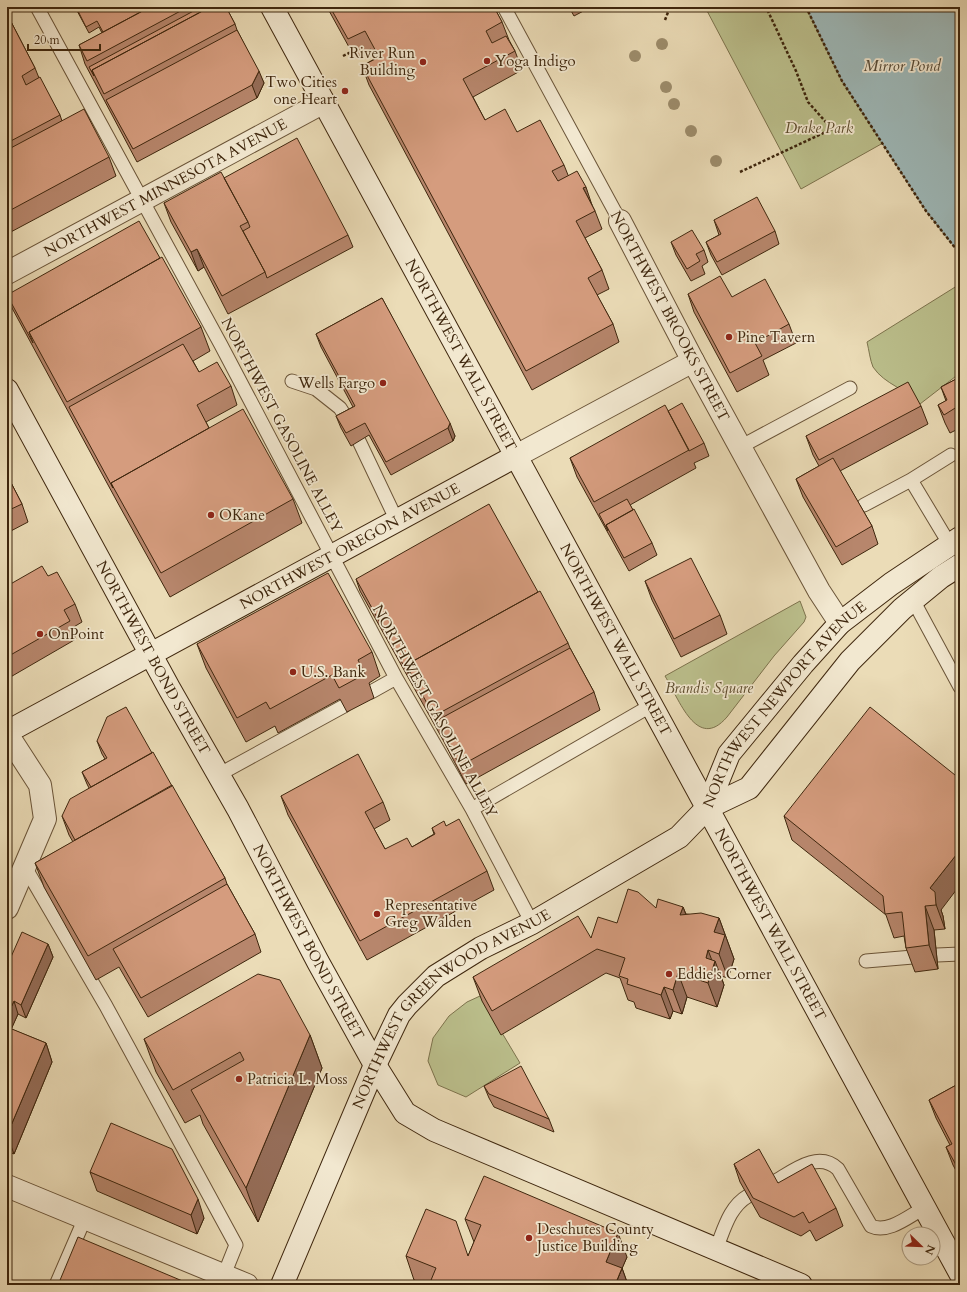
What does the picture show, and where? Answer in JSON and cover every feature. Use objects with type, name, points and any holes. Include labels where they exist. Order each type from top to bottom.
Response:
[{"type":"main road","name":"NORTHWEST WALL STREET","points":[[272,7],[960,1273]]},
{"type":"main road","name":"NORTHWEST MINNESOTA AVENUE","points":[[7,272],[142,198],[324,102]]},
{"type":"main road","name":"NORTHWEST BROOKS STREET","points":[[620,221],[740,447],[819,591],[840,623]]},
{"type":"main road","name":"NORTHWEST OREGON AVENUE","points":[[7,733],[693,361]]},
{"type":"main road","name":"NORTHWEST BOND STREET","points":[[7,390],[151,655],[238,809],[318,962],[375,1065],[405,1113],[434,1130],[800,1285]]},
{"type":"main road","name":"NORTHWEST NEWPORT AVENUE","points":[[707,808],[729,754],[803,664],[840,623],[891,584],[955,541]]},
{"type":"main road","name":"NORTHWEST NEWPORT AVENUE","points":[[707,808],[749,788],[850,661],[913,600],[941,576],[960,565]]},
{"type":"main road","points":[[7,733],[40,785],[45,819],[7,908]]},
{"type":"main road","name":"NORTHWEST GREENWOOD AVENUE","points":[[282,1285],[375,1065],[399,1015],[436,976],[481,948],[532,923],[679,837],[707,808]]},
{"type":"main road","points":[[7,1186],[246,1285]]},
{"type":"lane","name":"NORTHWEST GASOLINE ALLEY","points":[[37,7],[142,198],[333,555],[396,678],[472,809],[532,923]]},
{"type":"lane","name":"NORTHWEST BROOKS STREET","points":[[504,7],[620,221]]},
{"type":"lane","points":[[292,381],[316,389],[340,408],[350,424]]},
{"type":"lane","points":[[740,447],[850,388]]},
{"type":"lane","points":[[359,441],[397,521]]},
{"type":"lane","points":[[864,505],[911,480],[950,455]]},
{"type":"lane","points":[[911,480],[955,541]]},
{"type":"lane","points":[[913,600],[960,688]]},
{"type":"lane","points":[[371,692],[396,678]]},
{"type":"lane","points":[[472,809],[652,705]]},
{"type":"lane","points":[[218,775],[344,706]]},
{"type":"lane","points":[[25,867],[106,1006],[236,1245],[224,1275]]},
{"type":"lane","points":[[937,955],[960,954]]},
{"type":"lane","points":[[866,961],[913,958]]},
{"type":"lane","points":[[774,1182],[811,1162],[818,1160],[832,1162],[838,1168],[871,1226],[878,1229],[888,1228],[924,1208]]},
{"type":"lane","points":[[716,1249],[733,1208],[748,1196]]},
{"type":"lane","points":[[56,1285],[85,1218]]},
{"type":"path","points":[[665,20],[670,7]]},
{"type":"path","points":[[740,172],[832,129],[808,102],[796,71],[766,7]]},
{"type":"path","points":[[806,7],[842,81],[926,211],[960,254]]},
{"type":"path","points":[[343,56],[351,52]]},
{"type":"green space","name":"Drake Park","points":[[705,7],[806,7],[842,81],[883,143],[801,189]]},
{"type":"green space","points":[[960,284],[960,373],[920,404],[909,394],[890,383],[878,373],[873,367],[867,342]]},
{"type":"green space","name":"Brandis Square","points":[[800,601],[806,617],[804,622],[774,656],[727,717],[716,726],[707,729],[698,725],[690,718],[665,676]]},
{"type":"green space","points":[[480,996],[520,1063],[466,1097],[438,1085],[428,1061],[433,1038],[449,1016],[467,1002]]},
{"type":"water","name":"Mirror Pond","points":[[806,7],[960,7],[960,254],[926,211],[842,81]]},
{"type":"building","points":[[76,7],[150,7],[103,32],[97,21],[86,27]]},
{"type":"building","points":[[150,7],[188,7],[87,61],[79,45]]},
{"type":"building","points":[[201,7],[210,7],[92,70],[94,76],[89,67]]},
{"type":"building","points":[[210,7],[226,7],[235,24],[104,94],[92,70]]},
{"type":"building","points":[[330,7],[494,7],[502,22],[486,31],[492,43],[506,36],[515,51],[463,79],[485,120],[505,109],[517,132],[540,120],[564,165],[552,171],[558,181],[577,171],[586,187],[583,188],[595,211],[576,221],[602,270],[588,278],[613,324],[526,371],[362,66],[379,57],[365,31],[348,39]]},
{"type":"building","points":[[7,14],[35,68],[22,76],[26,85],[40,77],[60,115],[7,143]]},
{"type":"building","points":[[237,30],[259,71],[252,85],[133,149],[106,100]]},
{"type":"building","points":[[84,109],[109,157],[7,212],[7,150]]},
{"type":"building","points":[[297,138],[348,235],[267,278],[243,231],[250,227],[248,222],[224,178]]},
{"type":"building","points":[[221,172],[248,222],[240,226],[265,272],[222,296],[197,249],[191,252],[164,203]]},
{"type":"building","points":[[757,197],[775,231],[717,262],[706,242],[721,234],[714,220]]},
{"type":"building","points":[[139,221],[160,258],[29,332],[33,343],[7,295]]},
{"type":"building","points":[[692,230],[704,250],[696,254],[700,261],[687,269],[671,242]]},
{"type":"building","points":[[162,257],[201,327],[67,402],[29,332]]},
{"type":"building","points":[[720,276],[732,297],[765,279],[789,324],[755,343],[762,356],[730,373],[688,294]]},
{"type":"building","name":"Wells Fargo","points":[[382,298],[450,423],[448,428],[386,462],[365,423],[346,433],[336,416],[355,406],[316,334]]},
{"type":"building","points":[[183,344],[199,372],[217,362],[231,386],[197,405],[209,428],[111,483],[113,488],[69,407]]},
{"type":"building","points":[[960,377],[960,405],[944,415],[938,405],[947,400],[941,387]]},
{"type":"building","points":[[908,382],[921,406],[819,460],[806,436]]},
{"type":"building","points":[[682,403],[704,443],[689,451],[668,411]]},
{"type":"building","points":[[665,405],[689,450],[594,502],[570,458]]},
{"type":"building","name":"OKane","points":[[243,409],[293,499],[161,573],[111,483]]},
{"type":"building","points":[[833,458],[872,526],[836,547],[796,479]]},
{"type":"building","points":[[7,475],[22,504],[7,511]]},
{"type":"building","points":[[627,499],[633,510],[606,525],[608,531],[599,514]]},
{"type":"building","points":[[489,504],[538,592],[406,665],[410,677],[356,579]]},
{"type":"building","points":[[634,509],[652,543],[624,558],[606,525]]},
{"type":"building","points":[[691,558],[720,615],[674,639],[645,581]]},
{"type":"building","name":"OnPoint","points":[[42,566],[48,576],[57,572],[75,604],[64,610],[70,621],[7,657],[7,586]]},
{"type":"building","name":"U.S. Bank","points":[[328,573],[372,652],[358,660],[365,674],[339,688],[332,675],[270,709],[266,702],[237,718],[197,644]]},
{"type":"building","points":[[540,591],[568,643],[434,716],[406,665]]},
{"type":"building","points":[[570,648],[594,692],[460,766],[436,721]]},
{"type":"building","points":[[126,707],[152,753],[91,787],[82,772],[107,758],[97,741],[107,717]]},
{"type":"building","points":[[870,707],[960,779],[960,850],[930,888],[935,892],[936,905],[925,906],[929,945],[906,948],[902,912],[885,914],[883,896],[784,816]]},
{"type":"building","points":[[153,752],[172,786],[75,840],[62,816],[70,799]]},
{"type":"building","points":[[358,754],[383,802],[365,812],[385,849],[407,838],[412,847],[435,834],[432,828],[444,821],[446,826],[459,819],[487,871],[360,941],[281,796]]},
{"type":"building","points":[[172,785],[225,878],[88,956],[35,863]]},
{"type":"building","points":[[227,884],[255,934],[141,998],[113,949]]},
{"type":"building","points":[[628,889],[638,892],[656,908],[658,899],[683,907],[680,915],[701,913],[719,918],[714,932],[725,935],[719,954],[708,950],[706,958],[715,961],[708,983],[678,973],[673,990],[664,987],[661,995],[627,984],[628,979],[619,976],[625,958],[597,949],[492,1011],[473,977],[578,916],[591,938],[598,917],[617,923]]},
{"type":"building","points":[[22,932],[48,944],[21,1005],[14,1001],[7,1016],[7,966]]},
{"type":"building","points":[[258,974],[280,980],[310,1035],[246,1188],[191,1090],[244,1060],[240,1052],[173,1090],[144,1039]]},
{"type":"building","points":[[7,1027],[46,1043],[7,1135]]},
{"type":"building","points":[[521,1066],[549,1119],[489,1094],[484,1086]]},
{"type":"building","points":[[960,1083],[960,1172],[946,1147],[952,1144],[929,1100]]},
{"type":"building","points":[[111,1123],[172,1149],[198,1199],[191,1215],[90,1172]]},
{"type":"building","points":[[759,1149],[778,1183],[812,1164],[836,1208],[809,1223],[803,1212],[794,1217],[753,1198],[734,1164]]},
{"type":"building","name":"Deschutes County Justice Building","points":[[484,1176],[618,1233],[606,1262],[622,1268],[615,1285],[429,1285],[436,1268],[406,1256],[426,1209],[456,1221],[468,1256],[481,1225],[465,1219]]},
{"type":"building","points":[[78,1237],[192,1285],[58,1285]]},
{"type":"place","name":"Yoga Indigo","points":[[487,61]]},
{"type":"place","name":"River Run Building","points":[[423,62]]},
{"type":"place","name":"Two Cities one Heart","points":[[345,91]]},
{"type":"place","name":"Pine Tavern","points":[[729,337]]},
{"type":"place","name":"Wells Fargo","points":[[383,383]]},
{"type":"place","name":"OKane","points":[[211,515]]},
{"type":"place","name":"OnPoint","points":[[40,634]]},
{"type":"place","name":"U.S. Bank","points":[[293,672]]},
{"type":"place","name":"Representative Greg Walden","points":[[377,914]]},
{"type":"place","name":"Eddie's Corner","points":[[669,974]]},
{"type":"place","name":"Patricia L. Moss","points":[[239,1079]]},
{"type":"place","name":"Deschutes County Justice Building","points":[[529,1238]]}]
